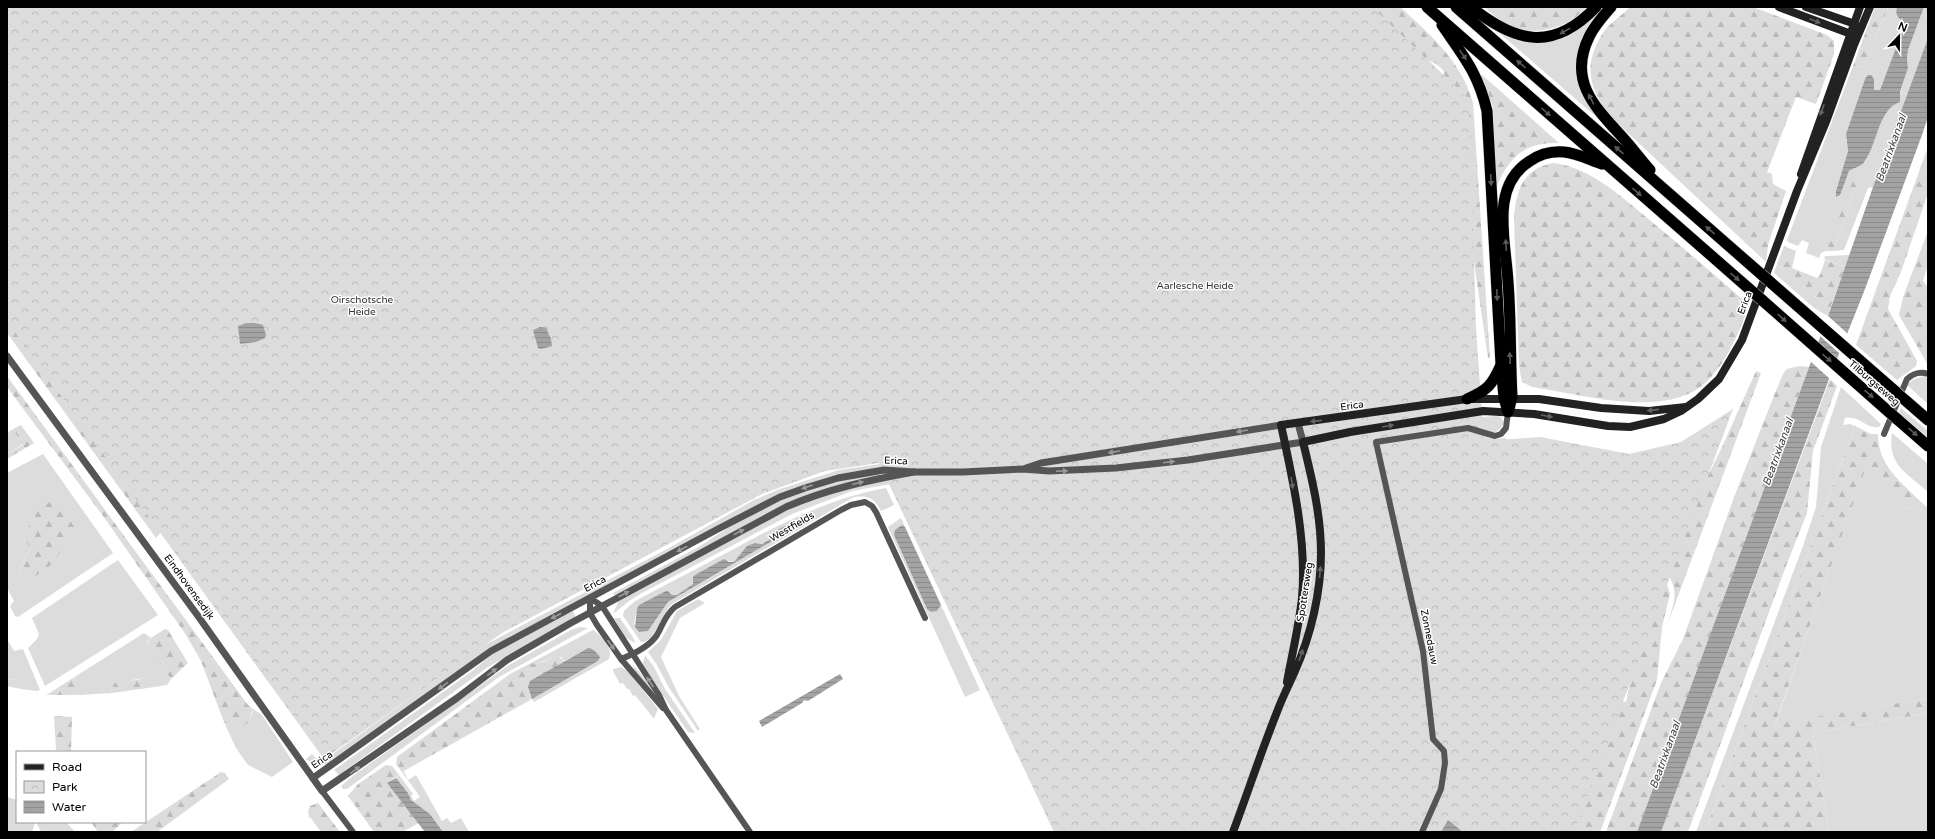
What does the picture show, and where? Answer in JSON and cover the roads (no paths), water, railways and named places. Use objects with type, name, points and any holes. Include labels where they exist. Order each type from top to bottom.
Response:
[{"type":"highway","points":[[1456,7],[1669,194]]},
{"type":"highway","points":[[1471,7],[1490,22],[1513,34],[1538,38],[1563,33],[1586,18],[1596,7]]},
{"type":"highway","points":[[1611,7],[1593,30],[1586,43],[1582,64],[1585,87],[1588,95],[1602,116],[1624,139],[1669,194]]},
{"type":"highway","points":[[1430,9],[1473,70],[1482,89],[1487,111],[1501,364],[1508,398]]},
{"type":"highway","name":"Tilburgseweg","points":[[1430,9],[1928,446]]},
{"type":"highway","points":[[1508,412],[1508,283],[1503,207],[1506,190],[1512,178],[1521,167],[1533,158],[1549,152],[1570,153],[1608,166]]},
{"type":"highway","name":"Tilburgseweg","points":[[1669,194],[1928,420]]},
{"type":"highway","points":[[1467,399],[1483,392],[1489,387],[1501,364]]},
{"type":"main road","points":[[1779,7],[1851,34]]},
{"type":"main road","points":[[1806,7],[1857,27]]},
{"type":"main road","name":"Erica","points":[[1303,442],[1442,416],[1484,411],[1534,414],[1608,426],[1630,427],[1664,419],[1681,411],[1707,392],[1719,379],[1737,351],[1797,191],[1826,122],[1857,27],[1860,7]]},
{"type":"main road","name":"Erica","points":[[1797,191],[1803,165],[1851,34],[1870,7]]},
{"type":"main road","name":"Erica","points":[[1280,425],[1467,399],[1538,399],[1601,408],[1649,411],[1686,406]]},
{"type":"main road","name":"Spottersweg","points":[[1280,425],[1297,511],[1303,565],[1302,597],[1297,635],[1285,690]]},
{"type":"main road","name":"Spottersweg","points":[[1233,832],[1285,690],[1295,671],[1309,633],[1320,574],[1320,522],[1303,442]]},
{"type":"street","name":"Eindhovensedijk","points":[[7,356],[198,616],[322,791],[353,832]]},
{"type":"street","points":[[1884,434],[1907,379],[1919,372],[1928,374]]},
{"type":"street","name":"Zonnedauw","points":[[1422,832],[1440,789],[1445,763],[1444,751],[1433,739],[1423,651],[1376,442],[1462,428],[1473,429],[1495,436],[1501,434],[1507,424],[1508,412]]},
{"type":"street","name":"Spottersweg","points":[[1298,423],[1303,442]]},
{"type":"street","name":"Erica","points":[[1023,469],[1041,463],[1280,425]]},
{"type":"street","name":"Erica","points":[[313,778],[491,651],[786,495],[819,483],[862,473],[884,470],[914,472],[1023,469],[1049,471],[1116,468],[1188,460],[1303,442]]},
{"type":"street","name":"Erica","points":[[322,791],[457,698],[507,660],[602,606],[786,507],[810,497],[862,482],[914,472]]},
{"type":"street","name":"Westfields","points":[[621,659],[632,655],[652,641],[669,612],[675,606],[841,510],[851,505],[865,502],[872,506],[876,512],[925,618]]},
{"type":"street","points":[[590,598],[602,606],[659,695],[666,710],[750,832]]},
{"type":"street","points":[[590,598],[590,613],[621,659],[654,699],[666,710]]},
{"type":"water","points":[[1897,7],[1924,7],[1908,50],[1908,68],[1900,92],[1900,102],[1887,111],[1865,161],[1860,166],[1849,171],[1840,195],[1836,197],[1836,191],[1848,151],[1846,134],[1865,79],[1868,75],[1871,75],[1874,79],[1874,90],[1880,90],[1905,24],[1899,19],[1896,13]]},
{"type":"water","name":"Beatrixkanaal","points":[[1928,38],[1928,117],[1922,135],[1865,289],[1829,379],[1661,832],[1637,832],[1828,316],[1873,187]]},
{"type":"water","points":[[246,323],[263,325],[266,335],[265,338],[256,342],[240,344],[238,326]]},
{"type":"water","points":[[540,327],[546,328],[551,339],[552,346],[541,349],[538,348],[533,330]]},
{"type":"water","points":[[792,523],[801,523],[668,602],[648,631],[639,632],[635,627],[637,609],[639,605],[666,591],[672,595],[677,595],[693,584],[693,577],[695,575],[724,559],[729,562],[734,562],[747,546],[755,543],[762,544],[769,540],[775,531]]},
{"type":"water","points":[[902,525],[905,527],[941,605],[937,611],[931,612],[927,609],[894,535],[895,530]]},
{"type":"water","points":[[588,648],[599,655],[600,657],[598,661],[532,699],[528,687],[530,681]]},
{"type":"water","points":[[840,674],[843,679],[808,701],[804,700],[802,703],[762,727],[759,721]]},
{"type":"water","points":[[396,778],[408,793],[411,800],[430,814],[443,832],[425,832],[387,783]]},
{"type":"water","points":[[1448,820],[1463,832],[1441,832]]},
{"type":"park label","name":"Aarlesche Heide","points":[[1195,286]]},
{"type":"park label","name":"Oirschotsche Heide","points":[[362,306]]}]
